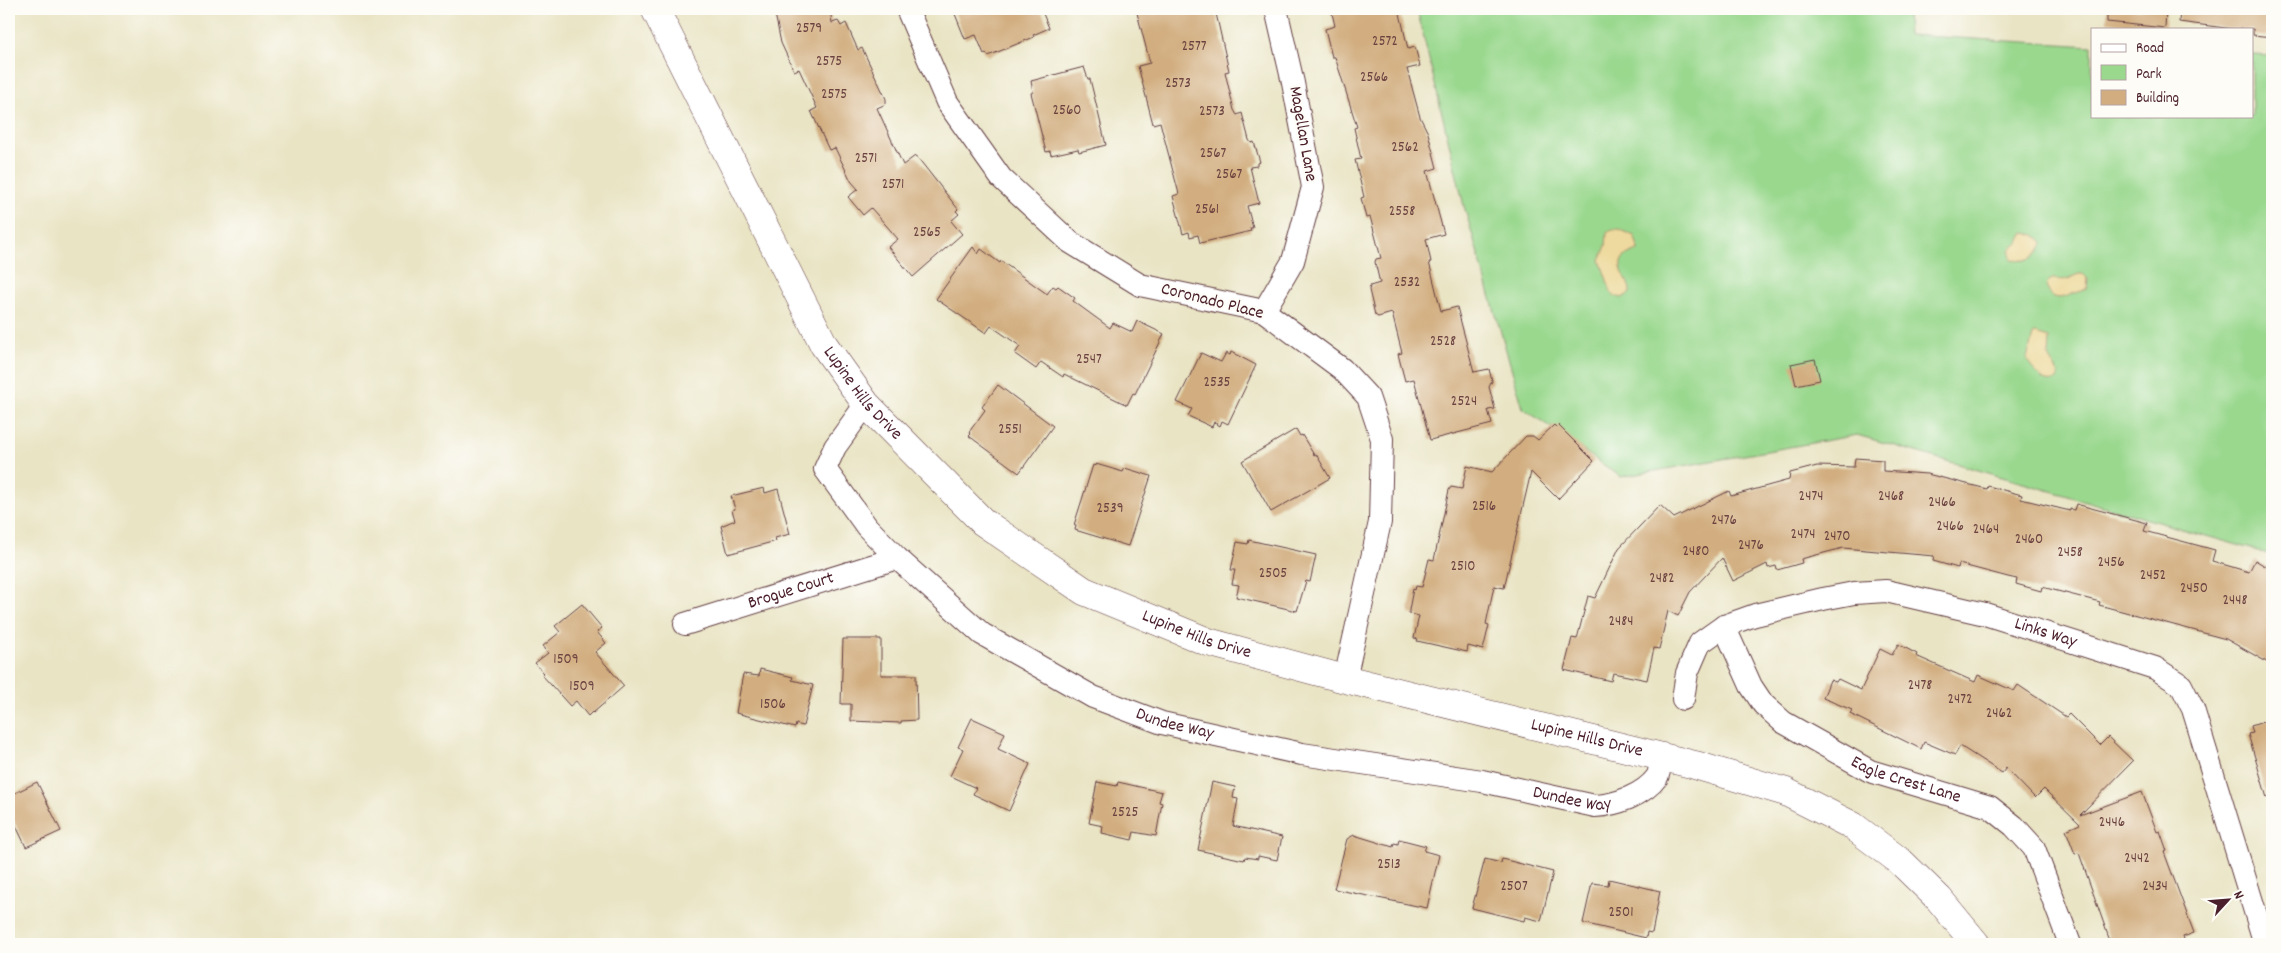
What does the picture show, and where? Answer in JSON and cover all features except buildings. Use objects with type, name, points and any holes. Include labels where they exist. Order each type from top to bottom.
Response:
[{"type":"street","name":"Lupine Hills Drive","points":[[654,9],[824,345],[866,404],[983,522],[1084,591],[1208,642],[1345,679],[1695,765],[1786,792],[1853,826],[1900,862],[1926,887],[1976,944]]},
{"type":"street","name":"Coronado Place","points":[[907,9],[947,102],[1001,178],[1070,242],[1140,285],[1264,311],[1342,369],[1368,397],[1382,440],[1380,522],[1345,679]]},
{"type":"street","name":"Magellan Lane","points":[[1264,311],[1293,261],[1314,187],[1276,9]]},
{"type":"street","name":"Dundee Way","points":[[866,404],[835,447],[825,469],[867,527],[897,558],[982,634],[1093,697],[1162,723],[1302,754],[1482,781],[1595,806],[1609,805],[1637,794],[1657,776],[1661,758]]},
{"type":"street","name":"Brogue Court","points":[[685,624],[897,558]]},
{"type":"street","name":"Links Way","points":[[1683,699],[1687,673],[1700,643],[1724,626],[1755,615],[1854,593],[1886,591],[1985,614],[2155,668],[2181,684],[2193,708],[2265,944]]},
{"type":"street","name":"Eagle Crest Lane","points":[[1724,626],[1751,686],[1763,704],[1783,722],[1870,771],[1990,807],[2014,826],[2034,848],[2070,944]]},
{"type":"green space","points":[[1417,9],[1907,9],[1908,35],[2091,46],[2091,118],[2254,118],[2254,55],[2272,56],[2272,555],[1857,435],[1621,477],[1523,408],[1464,206]]},
{"type":"sand","points":[[1612,229],[1619,229],[1634,236],[1639,249],[1624,257],[1621,261],[1622,270],[1630,288],[1630,293],[1622,298],[1615,296],[1611,292],[1600,260],[1606,246],[1607,233]]},
{"type":"sand","points":[[2024,233],[2035,235],[2043,242],[2039,252],[2031,258],[2011,260],[2010,250],[2019,242]]},
{"type":"sand","points":[[2083,274],[2088,279],[2087,288],[2060,298],[2056,298],[2048,291],[2046,286],[2050,280],[2069,279]]},
{"type":"sand","points":[[2036,334],[2049,338],[2048,355],[2059,375],[2056,380],[2043,380],[2028,362],[2027,358],[2033,335]]}]
